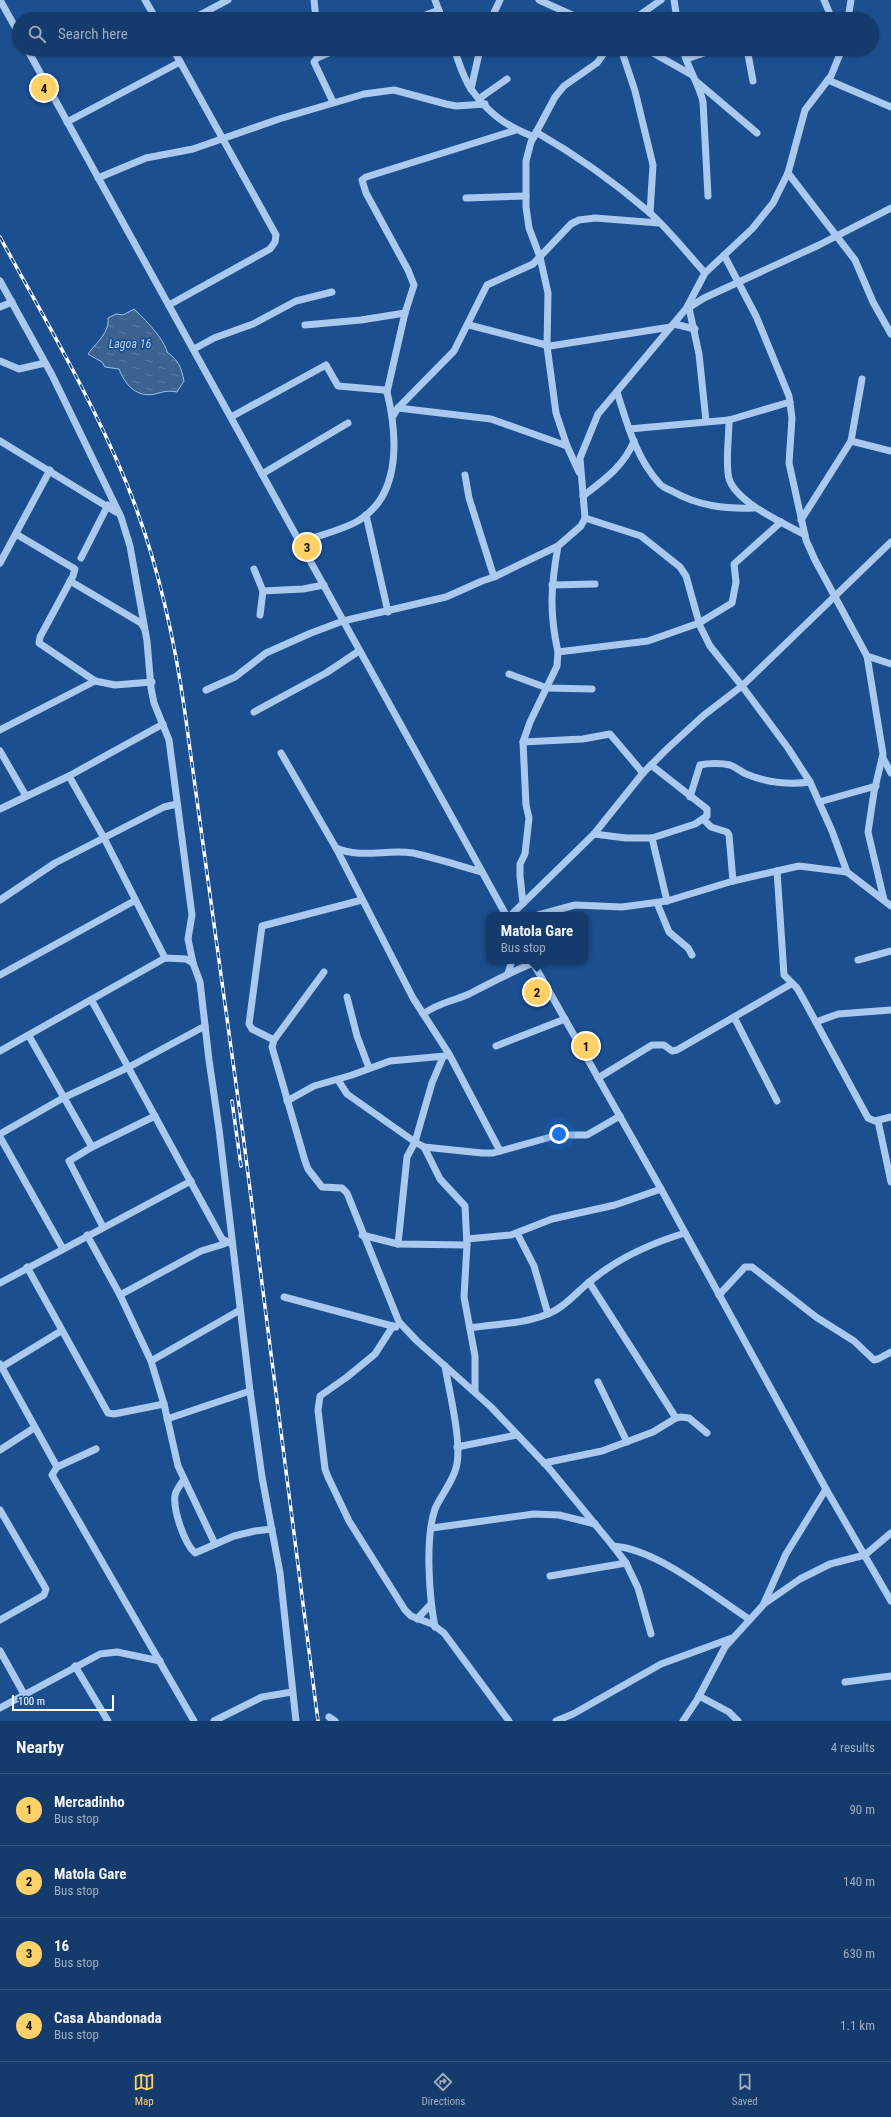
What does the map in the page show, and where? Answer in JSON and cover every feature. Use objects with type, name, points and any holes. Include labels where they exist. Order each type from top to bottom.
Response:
[{"type":"street","points":[[0,0],[12,21]]},
{"type":"street","points":[[145,0],[152,12]]},
{"type":"street","points":[[205,12],[228,0]]},
{"type":"street","points":[[314,0],[315,12]]},
{"type":"street","points":[[434,12],[439,10],[435,0]]},
{"type":"street","points":[[494,12],[500,0]]},
{"type":"street","points":[[539,0],[566,12]]},
{"type":"street","points":[[644,12],[661,0]]},
{"type":"street","points":[[674,0],[676,12]]},
{"type":"street","points":[[824,0],[829,12]]},
{"type":"street","points":[[849,12],[851,0]]},
{"type":"street","points":[[31,56],[504,912]]},
{"type":"street","points":[[169,306],[270,249],[275,242],[276,235],[177,56]]},
{"type":"street","points":[[321,56],[314,62],[333,102]]},
{"type":"street","points":[[457,56],[471,88],[500,121],[516,130],[535,135],[558,145],[603,176],[650,213],[705,273]]},
{"type":"street","points":[[471,88],[478,56]]},
{"type":"street","points":[[581,475],[567,446],[556,413],[547,346],[548,293],[540,257],[529,228],[526,196],[526,161],[535,135],[555,97],[564,86],[597,63],[602,56]]},
{"type":"street","points":[[623,56],[635,91],[653,164],[650,213]]},
{"type":"street","points":[[658,56],[694,78],[757,133]]},
{"type":"street","points":[[685,56],[702,102],[708,196]]},
{"type":"street","points":[[686,59],[695,56]]},
{"type":"street","points":[[748,56],[753,81]]},
{"type":"street","points":[[706,421],[695,329],[687,309],[705,273],[765,215],[773,203],[788,173],[805,110],[836,68],[840,56]]},
{"type":"street","points":[[67,122],[180,62]]},
{"type":"street","points":[[98,178],[146,158],[193,149],[333,102],[364,94],[394,90],[456,106],[482,101],[507,79]]},
{"type":"street","points":[[828,80],[891,107]]},
{"type":"street","points":[[300,542],[360,520],[366,515],[375,506],[389,479],[394,454],[393,416],[387,392],[405,313],[414,289],[413,281],[366,193],[362,180],[366,177],[516,130]]},
{"type":"street","points":[[788,173],[835,236],[855,260],[873,302],[891,334]]},
{"type":"street","points":[[466,198],[526,196]]},
{"type":"street","points":[[206,690],[235,677],[266,653],[311,633],[343,621],[388,612],[446,597],[494,577],[558,546],[581,526],[584,518],[580,458],[593,423],[672,325],[687,309],[704,298],[737,281],[835,236],[891,208]]},
{"type":"street","points":[[393,416],[398,408],[454,351],[469,325],[489,283],[526,268],[540,257],[562,232],[579,220],[595,218],[659,223]]},
{"type":"street","points":[[724,255],[758,322],[790,402],[792,418],[788,463],[805,535],[816,560],[867,656],[882,739],[883,758],[876,786],[868,832],[884,900]]},
{"type":"street","points":[[0,281],[45,363],[118,513],[130,546],[145,628],[154,703],[169,740],[192,915],[188,940],[193,963],[200,982],[204,1026],[220,1136],[226,1242]]},
{"type":"street","points":[[194,349],[214,338],[253,324],[296,301],[332,292]]},
{"type":"street","points":[[0,307],[12,302]]},
{"type":"street","points":[[305,325],[361,320],[405,313]]},
{"type":"street","points":[[469,325],[547,346],[672,325],[695,329]]},
{"type":"street","points":[[0,360],[20,369],[45,363]]},
{"type":"street","points":[[231,417],[326,364],[338,386],[384,390],[387,392]]},
{"type":"street","points":[[801,520],[850,441],[862,379]]},
{"type":"street","points":[[617,392],[629,429],[643,462],[660,485],[687,500],[729,509],[754,508]]},
{"type":"street","points":[[629,429],[729,420],[790,402]]},
{"type":"street","points":[[398,408],[491,419],[567,446]]},
{"type":"street","points":[[729,420],[729,478],[754,508],[805,535]]},
{"type":"street","points":[[262,474],[348,423]]},
{"type":"street","points":[[0,441],[108,505],[118,513]]},
{"type":"street","points":[[583,496],[615,471],[629,455],[634,441]]},
{"type":"street","points":[[850,441],[891,451]]},
{"type":"street","points":[[0,563],[50,470]]},
{"type":"street","points":[[466,475],[469,498],[494,577]]},
{"type":"street","points":[[81,558],[108,505]]},
{"type":"street","points":[[366,515],[388,612]]},
{"type":"street","points":[[584,518],[641,536],[680,566],[686,576],[699,623],[710,646],[788,748],[810,782],[832,831],[847,872]]},
{"type":"street","points":[[558,652],[648,641],[699,623],[732,603],[736,582],[734,564],[781,522]]},
{"type":"street","points":[[16,534],[75,569],[70,582],[40,637],[39,643],[95,681],[115,685],[152,682]]},
{"type":"street","points":[[514,912],[594,834],[651,765],[704,715],[742,686],[834,595],[891,542]]},
{"type":"street","points":[[523,903],[520,864],[528,837],[529,818],[526,805],[523,742],[530,722],[557,666],[558,652],[552,619],[552,585],[558,546]]},
{"type":"street","points":[[254,569],[263,591],[260,615]]},
{"type":"street","points":[[70,582],[141,623],[145,628]]},
{"type":"street","points":[[552,585],[595,584]]},
{"type":"street","points":[[263,591],[303,589],[324,585]]},
{"type":"street","points":[[254,712],[326,673],[359,651]]},
{"type":"street","points":[[867,656],[891,664]]},
{"type":"street","points":[[509,674],[547,688],[592,689]]},
{"type":"street","points":[[0,730],[95,681]]},
{"type":"street","points":[[0,809],[70,776],[163,724]]},
{"type":"street","points":[[523,742],[583,739],[610,734],[643,773]]},
{"type":"street","points":[[0,751],[26,796]]},
{"type":"street","points":[[282,753],[336,848],[362,900],[446,1056],[500,1151]]},
{"type":"street","points":[[883,758],[891,773]]},
{"type":"street","points":[[690,797],[700,765],[705,764],[731,765],[747,774],[788,785],[810,782]]},
{"type":"street","points":[[594,834],[626,838],[652,838],[704,820],[707,816],[707,809],[651,765]]},
{"type":"street","points":[[70,776],[104,838],[134,901],[165,958]]},
{"type":"street","points":[[819,802],[876,786]]},
{"type":"street","points":[[0,900],[55,863],[164,807],[177,804]]},
{"type":"street","points":[[704,820],[710,827],[727,832],[729,835],[733,881]]},
{"type":"street","points":[[652,838],[667,901]]},
{"type":"street","points":[[336,848],[354,854],[400,852],[413,853],[482,872]]},
{"type":"street","points":[[549,912],[575,905],[622,907],[657,903],[733,881],[799,866],[847,872],[891,906]]},
{"type":"street","points":[[777,870],[784,975],[801,995],[868,1118],[878,1121],[891,1117]]},
{"type":"street","points":[[274,1040],[252,1029],[249,1024],[262,926],[362,900]]},
{"type":"street","points":[[0,975],[134,901]]},
{"type":"street","points":[[657,903],[669,932],[688,948],[692,955]]},
{"type":"street","points":[[858,960],[891,951]]},
{"type":"street","points":[[0,1051],[92,1001],[165,958],[186,959],[193,963]]},
{"type":"street","points":[[508,973],[511,964]]},
{"type":"street","points":[[424,1014],[437,1004],[467,994],[528,964]]},
{"type":"street","points":[[534,964],[661,1189],[826,1489],[891,1601]]},
{"type":"street","points":[[324,972],[274,1040],[272,1053],[308,1169],[322,1187],[344,1190],[399,1322],[445,1366],[475,1392],[544,1463],[626,1563],[638,1588],[651,1634]]},
{"type":"street","points":[[598,1078],[652,1046],[664,1045],[672,1051],[677,1050],[791,984]]},
{"type":"street","points":[[347,997],[357,1036],[369,1068]]},
{"type":"street","points":[[92,1001],[226,1242],[234,1265],[262,1477],[272,1529],[288,1637],[292,1692],[296,1721]]},
{"type":"street","points":[[816,1022],[838,1014],[891,1010]]},
{"type":"street","points":[[734,1018],[777,1101]]},
{"type":"street","points":[[496,1046],[565,1019]]},
{"type":"street","points":[[63,1249],[0,1135],[63,1098],[129,1067],[204,1026]]},
{"type":"street","points":[[29,1036],[92,1147]]},
{"type":"street","points":[[287,1100],[314,1086],[338,1080],[390,1061],[446,1056]]},
{"type":"street","points":[[398,1244],[407,1157],[415,1142],[432,1083],[446,1056]]},
{"type":"street","points":[[338,1080],[347,1094],[424,1147],[482,1154],[500,1151],[558,1135],[587,1135],[620,1116]]},
{"type":"street","points":[[103,1228],[69,1163],[72,1158],[92,1147],[155,1116]]},
{"type":"street","points":[[878,1121],[891,1182]]},
{"type":"street","points":[[424,1147],[440,1179],[465,1206],[467,1242],[464,1289],[475,1356],[475,1392]]},
{"type":"street","points":[[0,1283],[27,1267],[191,1181]]},
{"type":"street","points":[[362,1235],[398,1244],[467,1242],[517,1233],[552,1219],[615,1205],[661,1189]]},
{"type":"street","points":[[517,1233],[534,1266],[548,1314]]},
{"type":"street","points":[[470,1328],[530,1319],[548,1314],[566,1302],[589,1282],[644,1247],[685,1233]]},
{"type":"street","points":[[87,1235],[120,1295],[151,1361],[164,1404],[178,1466],[215,1544]]},
{"type":"street","points":[[120,1295],[201,1251],[226,1242]]},
{"type":"street","points":[[27,1267],[61,1331],[108,1413],[114,1414],[164,1404]]},
{"type":"street","points":[[719,1295],[745,1267],[752,1267],[816,1317],[854,1341],[874,1360],[891,1352]]},
{"type":"street","points":[[589,1282],[676,1418]]},
{"type":"street","points":[[284,1297],[406,1329]]},
{"type":"street","points":[[151,1361],[240,1310]]},
{"type":"street","points":[[393,1326],[375,1354],[347,1377],[320,1396],[318,1410],[325,1469],[349,1521],[405,1610],[411,1616],[436,1627],[444,1633],[509,1721]]},
{"type":"street","points":[[57,1467],[34,1428],[1,1366],[61,1331]]},
{"type":"street","points":[[436,1627],[431,1604],[429,1563],[432,1528],[436,1507],[457,1468],[457,1447],[445,1366]]},
{"type":"street","points":[[598,1382],[627,1442]]},
{"type":"street","points":[[167,1419],[250,1391]]},
{"type":"street","points":[[544,1463],[602,1451],[661,1428],[676,1418],[689,1418],[707,1433]]},
{"type":"street","points":[[0,1450],[34,1428]]},
{"type":"street","points":[[457,1447],[517,1435]]},
{"type":"street","points":[[96,1449],[57,1467],[52,1473],[53,1477],[194,1721]]},
{"type":"street","points":[[184,1479],[175,1493],[175,1500],[186,1543],[195,1553],[215,1544],[255,1531],[272,1529]]},
{"type":"street","points":[[764,1604],[786,1554],[826,1489]]},
{"type":"street","points":[[0,1510],[46,1589],[44,1595],[0,1620]]},
{"type":"street","points":[[432,1528],[534,1514],[559,1516],[595,1524]]},
{"type":"street","points":[[683,1721],[699,1696],[719,1657],[732,1638],[764,1604],[800,1579],[830,1564],[865,1555],[891,1533]]},
{"type":"street","points":[[613,1546],[634,1550],[661,1561],[749,1619]]},
{"type":"street","points":[[550,1576],[626,1563]]},
{"type":"street","points":[[417,1619],[431,1604]]},
{"type":"street","points":[[556,1721],[573,1714],[661,1664],[732,1638]]},
{"type":"street","points":[[0,1651],[24,1694]]},
{"type":"street","points":[[0,1708],[75,1666],[100,1654],[110,1652],[160,1661]]},
{"type":"street","points":[[75,1666],[108,1721]]},
{"type":"street","points":[[845,1682],[891,1676]]},
{"type":"street","points":[[214,1721],[262,1697],[292,1692]]},
{"type":"street","points":[[699,1696],[729,1712],[738,1721]]},
{"type":"street","points":[[329,1717],[336,1721]]},
{"type":"water","name":"Lagoa 16","points":[[134,309],[154,329],[167,352],[179,365],[184,381],[177,392],[168,391],[149,395],[137,392],[128,385],[119,369],[105,367],[102,362],[88,354],[105,333],[108,318],[116,314],[123,315]]},
{"type":"railway","points":[[0,237],[98,419],[137,510],[163,596],[181,684],[185,713],[243,1135],[318,1721]]},
{"type":"railway","points":[[232,1101],[241,1166]]},
{"type":"place","name":"Casa Abandonada","points":[[44,88]]},
{"type":"place","name":"16","points":[[307,547]]},
{"type":"place","name":"Matola Gare","points":[[537,992]]},
{"type":"place","name":"Mercadinho","points":[[586,1046]]}]
